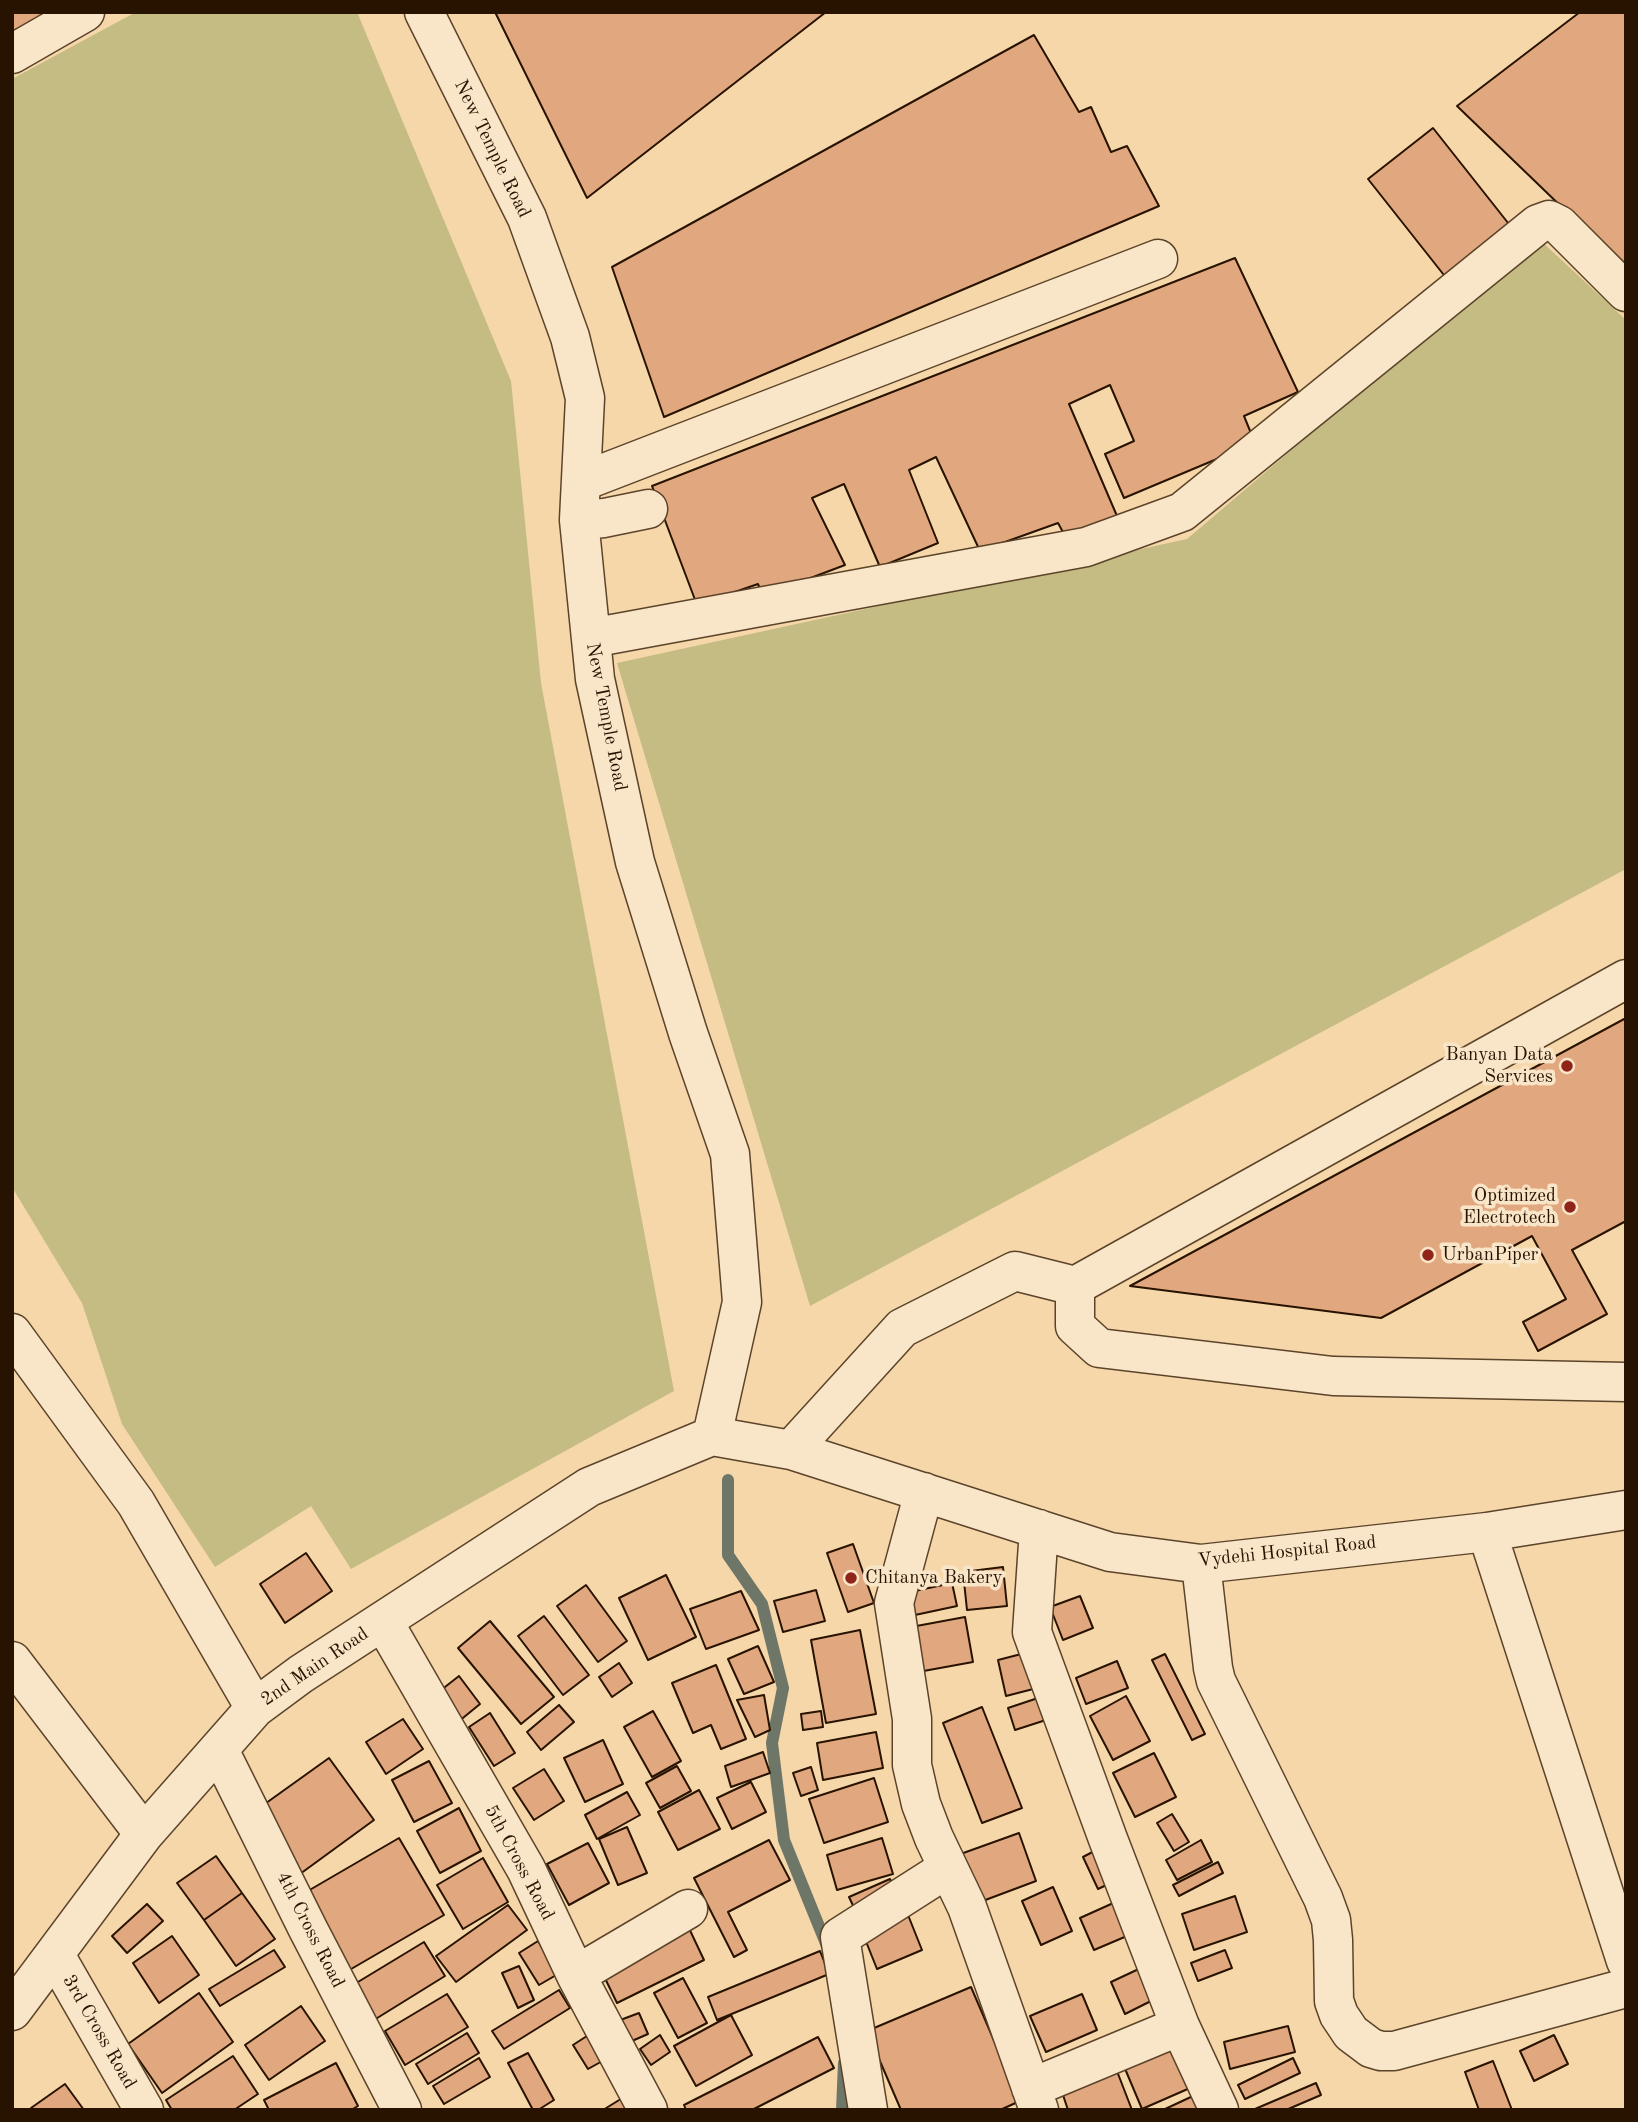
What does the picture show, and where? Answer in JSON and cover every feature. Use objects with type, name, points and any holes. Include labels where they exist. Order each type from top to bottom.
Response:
[{"type":"street","points":[[12,54],[85,12]]},
{"type":"street","name":"New Temple Road","points":[[424,12],[527,218],[569,337],[585,398],[579,520],[595,679],[635,863],[688,1033],[730,1154],[742,1302],[712,1436]]},
{"type":"street","points":[[591,638],[1086,547],[1182,512],[1538,224],[1549,220],[1559,225],[1626,292]]},
{"type":"street","points":[[581,482],[1158,259]]},
{"type":"street","points":[[579,520],[648,509]]},
{"type":"street","points":[[791,1450],[902,1328],[1015,1271],[1075,1286],[1626,979]]},
{"type":"street","points":[[1075,1286],[1075,1326],[1099,1349],[1333,1376],[1626,1382]]},
{"type":"street","points":[[12,1333],[136,1503],[255,1708]]},
{"type":"street","name":"Vydehi Hospital Road","points":[[712,1436],[791,1450],[1110,1552],[1201,1564],[1487,1532],[1626,1510]]},
{"type":"street","name":"2nd Main Road","points":[[12,2011],[144,1834],[255,1708],[301,1674],[589,1488],[712,1436]]},
{"type":"street","points":[[924,1492],[894,1603],[912,1718],[912,1765],[921,1804],[967,1907],[1035,2099],[1180,2026]]},
{"type":"street","points":[[1039,1529],[1032,1632],[1180,2026],[1219,2110]]},
{"type":"street","points":[[1487,1532],[1626,1961]]},
{"type":"street","points":[[1201,1564],[1216,1681],[1323,1898],[1331,1920],[1334,2001],[1339,2015],[1351,2033],[1371,2048],[1394,2051],[1626,1988]]},
{"type":"street","name":"5th Cross Road","points":[[383,1621],[526,1869],[576,1975],[648,2110]]},
{"type":"street","points":[[12,1661],[144,1834]]},
{"type":"street","name":"4th Cross Road","points":[[219,1750],[402,2110]]},
{"type":"street","points":[[868,2110],[840,1937],[948,1868]]},
{"type":"street","points":[[576,1975],[688,1909]]},
{"type":"street","name":"3rd Cross Road","points":[[55,1955],[144,2110]]},
{"type":"shaded area","points":[[136,12],[357,12],[511,381],[541,683],[674,1391],[351,1569],[311,1506],[215,1567],[122,1424],[82,1303],[12,1187],[12,79]]},
{"type":"shaded area","points":[[1539,239],[1626,320],[1626,869],[810,1306],[617,663],[1187,539]]},
{"type":"building","points":[[12,12],[69,12],[12,44]]},
{"type":"building","points":[[495,12],[826,12],[587,198]]},
{"type":"building","points":[[1580,12],[1626,12],[1626,269],[1457,106]]},
{"type":"building","points":[[1034,35],[1079,112],[1091,107],[1111,152],[1127,146],[1159,206],[664,417],[612,267]]},
{"type":"building","points":[[1433,128],[1516,233],[1451,284],[1368,179]]},
{"type":"building","points":[[1235,258],[1298,392],[1244,416],[1255,443],[1124,498],[1105,454],[1134,441],[1110,385],[1069,404],[1120,523],[1070,545],[1058,523],[980,551],[936,457],[909,470],[938,543],[880,567],[844,484],[812,498],[845,565],[763,596],[758,584],[697,605],[652,486]]},
{"type":"building","points":[[1626,1018],[1626,1221],[1572,1250],[1607,1314],[1538,1351],[1523,1322],[1566,1299],[1532,1236],[1381,1318],[1130,1286]]},
{"type":"building","points":[[853,1544],[874,1603],[848,1612],[827,1553]]},
{"type":"building","points":[[306,1553],[332,1591],[285,1623],[260,1584]]},
{"type":"building","points":[[1003,1567],[1007,1606],[967,1610],[963,1572]]},
{"type":"building","points":[[666,1575],[696,1637],[648,1660],[619,1598]]},
{"type":"building","points":[[952,1583],[957,1606],[915,1615],[910,1592]]},
{"type":"building","points":[[586,1585],[627,1641],[598,1662],[557,1606]]},
{"type":"building","points":[[816,1590],[825,1621],[783,1632],[774,1601]]},
{"type":"building","points":[[741,1591],[759,1630],[706,1649],[690,1609]]},
{"type":"building","points":[[1080,1596],[1093,1628],[1063,1640],[1050,1607]]},
{"type":"building","points":[[544,1616],[589,1675],[563,1695],[518,1636]]},
{"type":"building","points":[[965,1617],[973,1662],[918,1672],[911,1627]]},
{"type":"building","points":[[490,1621],[554,1697],[521,1724],[458,1648]]},
{"type":"building","points":[[860,1630],[876,1714],[826,1723],[811,1640]]},
{"type":"building","points":[[758,1646],[774,1682],[744,1694],[728,1659]]},
{"type":"building","points":[[1033,1651],[1041,1687],[1006,1696],[998,1660]]},
{"type":"building","points":[[1165,1654],[1205,1734],[1192,1740],[1152,1660]]},
{"type":"building","points":[[1117,1661],[1128,1688],[1086,1704],[1076,1678]]},
{"type":"building","points":[[619,1663],[632,1683],[612,1697],[599,1677]]},
{"type":"building","points":[[716,1665],[746,1739],[721,1749],[711,1725],[693,1733],[672,1683]]},
{"type":"building","points":[[459,1676],[480,1704],[458,1722],[436,1694]]},
{"type":"building","points":[[764,1695],[770,1730],[755,1737],[737,1700]]},
{"type":"building","points":[[1126,1696],[1150,1741],[1113,1760],[1090,1716]]},
{"type":"building","points":[[1041,1697],[1049,1719],[1015,1730],[1008,1708]]},
{"type":"building","points":[[559,1705],[574,1722],[541,1750],[527,1732]]},
{"type":"building","points":[[982,1707],[1022,1808],[982,1823],[943,1723]]},
{"type":"building","points":[[653,1711],[681,1761],[652,1777],[624,1727]]},
{"type":"building","points":[[821,1711],[823,1727],[803,1730],[801,1714]]},
{"type":"building","points":[[490,1713],[515,1753],[494,1766],[469,1727]]},
{"type":"building","points":[[403,1719],[423,1749],[386,1774],[366,1742]]},
{"type":"building","points":[[876,1732],[883,1768],[823,1780],[817,1743]]},
{"type":"building","points":[[603,1740],[623,1784],[585,1802],[564,1758]]},
{"type":"building","points":[[763,1752],[770,1773],[731,1787],[725,1766]]},
{"type":"building","points":[[1154,1753],[1176,1797],[1135,1817],[1113,1773]]},
{"type":"building","points":[[329,1758],[374,1820],[300,1874],[255,1811]]},
{"type":"building","points":[[429,1761],[452,1803],[414,1822],[392,1780]]},
{"type":"building","points":[[677,1766],[691,1791],[660,1808],[646,1783]]},
{"type":"building","points":[[811,1767],[818,1790],[801,1796],[793,1773]]},
{"type":"building","points":[[544,1769],[564,1801],[534,1820],[513,1788]]},
{"type":"building","points":[[874,1778],[888,1822],[824,1843],[809,1799]]},
{"type":"building","points":[[751,1782],[766,1812],[732,1829],[717,1798]]},
{"type":"building","points":[[699,1790],[720,1829],[678,1850],[658,1812]]},
{"type":"building","points":[[627,1792],[640,1815],[597,1839],[585,1815]]},
{"type":"building","points":[[459,1808],[481,1851],[440,1873],[417,1831]]},
{"type":"building","points":[[1172,1814],[1189,1842],[1174,1851],[1157,1823]]},
{"type":"building","points":[[627,1827],[647,1873],[618,1885],[599,1839]]},
{"type":"building","points":[[1019,1833],[1036,1881],[972,1905],[955,1856]]},
{"type":"building","points":[[399,1838],[444,1915],[346,1972],[301,1895]]},
{"type":"building","points":[[882,1838],[893,1874],[837,1890],[827,1855]]},
{"type":"building","points":[[769,1840],[790,1880],[728,1912],[747,1950],[734,1957],[694,1878]]},
{"type":"building","points":[[1201,1840],[1212,1862],[1177,1880],[1166,1860]]},
{"type":"building","points":[[588,1843],[609,1883],[569,1905],[547,1864]]},
{"type":"building","points":[[1100,1848],[1115,1881],[1098,1889],[1083,1857]]},
{"type":"building","points":[[216,1856],[242,1893],[204,1920],[177,1883]]},
{"type":"building","points":[[483,1858],[508,1902],[463,1929],[437,1885]]},
{"type":"building","points":[[1218,1862],[1223,1873],[1179,1896],[1173,1885]]},
{"type":"building","points":[[890,1879],[898,1896],[857,1914],[849,1897]]},
{"type":"building","points":[[1053,1887],[1072,1931],[1041,1945],[1022,1901]]},
{"type":"building","points":[[242,1893],[275,1939],[236,1966],[204,1920]]},
{"type":"building","points":[[1235,1896],[1247,1932],[1194,1950],[1182,1914]]},
{"type":"building","points":[[1120,1900],[1134,1933],[1094,1950],[1080,1918]]},
{"type":"building","points":[[147,1904],[163,1921],[127,1953],[112,1936]]},
{"type":"building","points":[[508,1905],[527,1930],[456,1982],[436,1956]]},
{"type":"building","points":[[906,1910],[922,1950],[877,1969],[861,1929]]},
{"type":"building","points":[[687,1924],[704,1960],[617,2003],[600,1968]]},
{"type":"building","points":[[172,1936],[199,1975],[159,2003],[133,1963]]},
{"type":"building","points":[[538,1941],[558,1974],[539,1985],[519,1953]]},
{"type":"building","points":[[424,1942],[445,1976],[374,2020],[353,1985]]},
{"type":"building","points":[[274,1950],[285,1967],[220,2006],[209,1989]]},
{"type":"building","points":[[1225,1950],[1232,1968],[1198,1981],[1191,1963]]},
{"type":"building","points":[[820,1951],[829,1974],[717,2020],[708,1997]]},
{"type":"building","points":[[519,1966],[534,2000],[518,2008],[502,1973]]},
{"type":"building","points":[[1143,1967],[1159,1997],[1125,2014],[1111,1982]]},
{"type":"building","points":[[683,1978],[707,2023],[678,2038],[654,1993]]},
{"type":"building","points":[[971,1987],[1020,2101],[1000,2110],[901,2110],[867,2031]]},
{"type":"building","points":[[559,1990],[570,2008],[504,2049],[492,2031]]},
{"type":"building","points":[[199,1993],[233,2042],[162,2093],[128,2044]]},
{"type":"building","points":[[447,1994],[468,2027],[405,2065],[385,2031]]},
{"type":"building","points":[[1082,1994],[1097,2030],[1046,2052],[1030,2016]]},
{"type":"building","points":[[301,2006],[325,2041],[269,2080],[245,2045]]},
{"type":"building","points":[[639,2013],[648,2034],[625,2044],[615,2022]]},
{"type":"building","points":[[731,2015],[752,2055],[696,2086],[674,2046]]},
{"type":"building","points":[[1288,2026],[1295,2052],[1230,2069],[1224,2042]]},
{"type":"building","points":[[467,2033],[479,2053],[428,2084],[416,2064]]},
{"type":"building","points":[[590,2034],[606,2059],[588,2069],[573,2045]]},
{"type":"building","points":[[660,2035],[670,2052],[651,2065],[640,2049]]},
{"type":"building","points":[[1554,2035],[1568,2064],[1534,2081],[1520,2051]]},
{"type":"building","points":[[818,2037],[834,2068],[752,2110],[686,2110],[684,2105]]},
{"type":"building","points":[[1171,2043],[1190,2088],[1142,2109],[1123,2064]]},
{"type":"building","points":[[528,2053],[554,2100],[538,2110],[533,2110],[508,2063]]},
{"type":"building","points":[[233,2056],[258,2094],[234,2110],[172,2110],[166,2100]]},
{"type":"building","points":[[479,2058],[490,2077],[444,2104],[433,2086]]},
{"type":"building","points":[[1293,2058],[1300,2073],[1245,2099],[1238,2085]]},
{"type":"building","points":[[1493,2061],[1512,2110],[1479,2110],[1465,2072]]},
{"type":"building","points":[[336,2063],[358,2106],[351,2110],[269,2110],[264,2100]]},
{"type":"building","points":[[1115,2066],[1132,2110],[1068,2110],[1061,2089]]},
{"type":"building","points":[[1316,2083],[1321,2095],[1286,2110],[1255,2109]]},
{"type":"building","points":[[65,2084],[84,2110],[31,2108]]},
{"type":"building","points":[[1193,2096],[1199,2110],[1163,2110]]},
{"type":"building","points":[[624,2097],[633,2110],[603,2110]]},
{"type":"waterway","points":[[728,1480],[728,1555],[762,1604],[783,1688],[772,1743],[784,1840],[827,1946]]},
{"type":"waterway","points":[[842,2110],[844,2063]]},
{"type":"place","name":"Banyan Data Services","points":[[1567,1066]]},
{"type":"place","name":"Optimized Electrotech","points":[[1570,1207]]},
{"type":"place","name":"UrbanPiper","points":[[1428,1255]]},
{"type":"place","name":"Chitanya Bakery","points":[[851,1578]]}]
